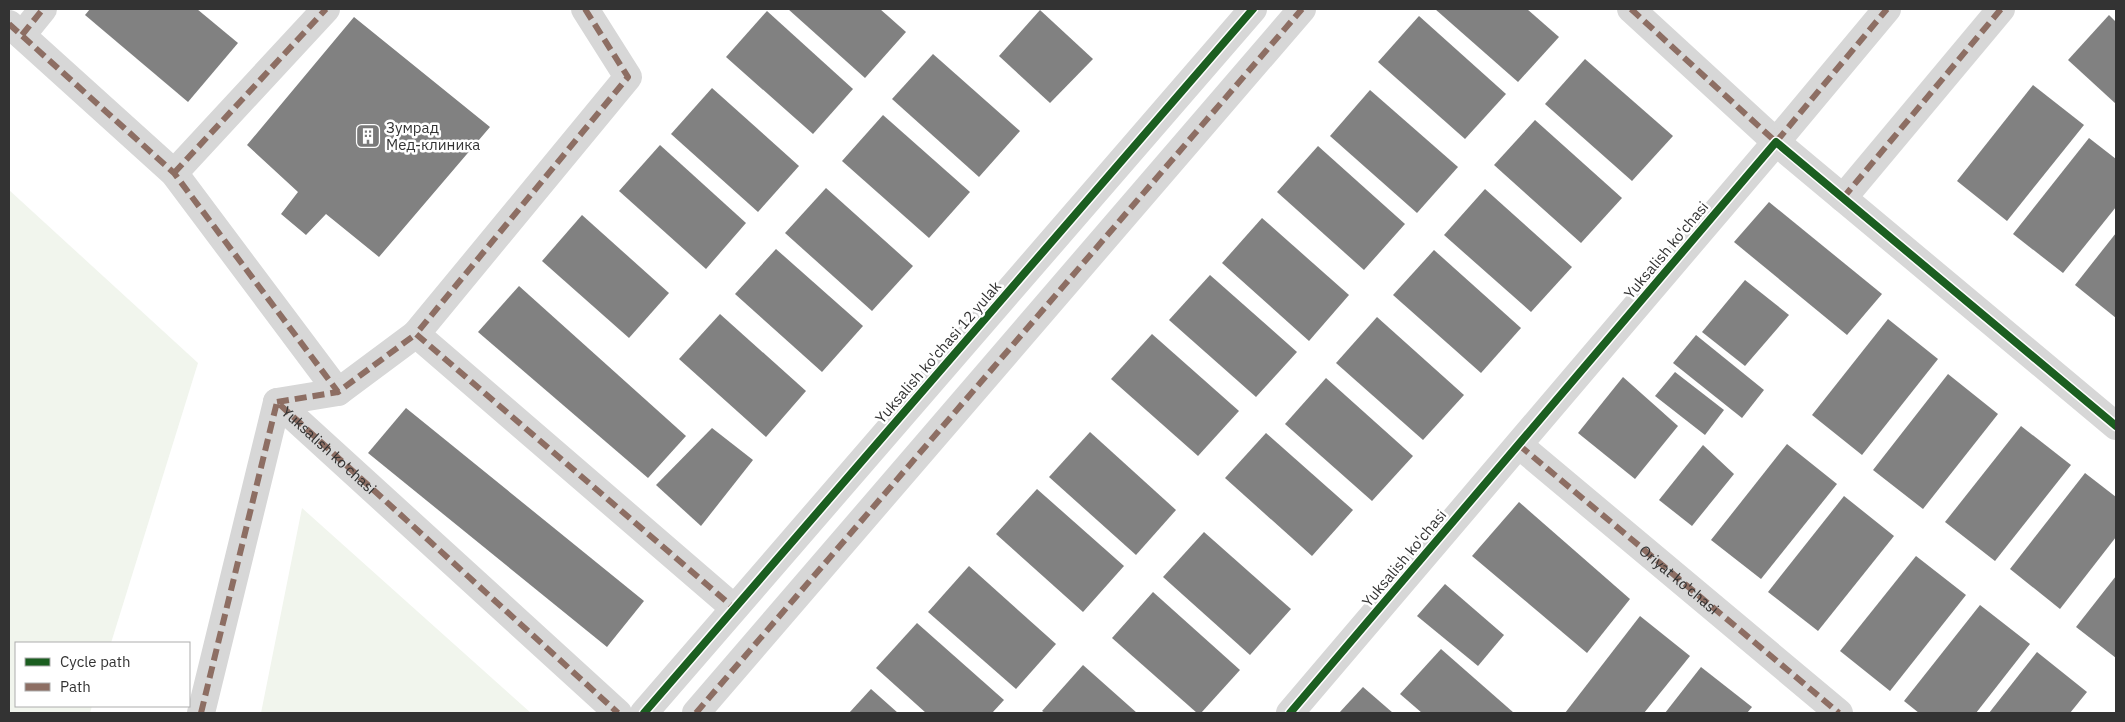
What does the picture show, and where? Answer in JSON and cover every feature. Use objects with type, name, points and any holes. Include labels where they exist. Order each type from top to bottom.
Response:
[{"type":"street","points":[[43,9],[15,30],[174,172],[338,392]]},
{"type":"street","points":[[174,172],[326,9]]},
{"type":"street","points":[[276,402],[338,392],[416,334],[628,77],[586,9]]},
{"type":"street","name":"Yuksalish ko'chasi 12 yulak","points":[[644,713],[1253,9]]},
{"type":"street","points":[[696,713],[1302,9]]},
{"type":"street","points":[[1631,9],[1776,142],[2116,426]]},
{"type":"street","name":"Yuksalish ko'chasi","points":[[1290,713],[1887,9]]},
{"type":"street","points":[[1843,198],[2001,9]]},
{"type":"street","points":[[416,334],[734,608]]},
{"type":"street","name":"Yuksalish ko'chasi","points":[[201,713],[276,402],[618,713]]},
{"type":"street","name":"Oriyat ko'chasi","points":[[1519,444],[1839,713]]},
{"type":"shaded area","points":[[9,190],[198,363],[111,642],[15,642],[15,707],[92,707],[90,713],[9,713]]},
{"type":"shaded area","points":[[302,508],[531,713],[261,713]]},
{"type":"building","points":[[90,9],[197,9],[238,43],[188,102],[85,15]]},
{"type":"building","points":[[788,9],[880,9],[906,32],[865,78]]},
{"type":"building","points":[[1435,9],[1527,9],[1559,37],[1518,82]]},
{"type":"building","points":[[1040,10],[1093,59],[1050,103],[999,56]]},
{"type":"building","points":[[767,11],[853,89],[813,134],[726,57]]},
{"type":"building","points":[[2109,15],[2116,22],[2116,104],[2068,60]]},
{"type":"building","points":[[1419,16],[1506,94],[1465,139],[1378,62]]},
{"type":"building","name":"Зумрад Мед-клиника","points":[[354,17],[490,127],[379,257],[326,214],[306,235],[281,214],[298,192],[247,145]]},
{"type":"building","points":[[933,54],[1020,131],[979,177],[892,99]]},
{"type":"building","points":[[1585,59],[1673,136],[1632,181],[1545,104]]},
{"type":"building","points":[[2033,85],[2084,125],[2007,221],[1957,181]]},
{"type":"building","points":[[712,88],[799,166],[758,212],[671,134]]},
{"type":"building","points":[[1370,90],[1458,167],[1417,213],[1330,136]]},
{"type":"building","points":[[883,115],[970,192],[929,238],[842,161]]},
{"type":"building","points":[[1535,120],[1622,198],[1581,243],[1494,165]]},
{"type":"building","points":[[2089,138],[2116,159],[2116,207],[2063,273],[2013,234]]},
{"type":"building","points":[[660,145],[746,223],[706,269],[619,191]]},
{"type":"building","points":[[1318,146],[1405,224],[1364,270],[1277,192]]},
{"type":"building","points":[[826,188],[913,266],[872,311],[785,233]]},
{"type":"building","points":[[1485,189],[1572,267],[1531,312],[1444,235]]},
{"type":"building","points":[[1769,202],[1882,294],[1847,335],[1734,242]]},
{"type":"building","points":[[582,215],[669,293],[629,338],[542,261]]},
{"type":"building","points":[[1262,218],[1349,295],[1309,341],[1222,263]]},
{"type":"building","points":[[2116,233],[2116,318],[2075,285]]},
{"type":"building","points":[[776,249],[863,326],[822,372],[735,294]]},
{"type":"building","points":[[1434,250],[1521,328],[1481,373],[1393,295]]},
{"type":"building","points":[[1210,275],[1297,352],[1256,397],[1169,320]]},
{"type":"building","points":[[1745,280],[1789,315],[1745,366],[1702,332]]},
{"type":"building","points":[[519,286],[686,436],[648,478],[478,332]]},
{"type":"building","points":[[720,314],[806,391],[766,437],[679,359]]},
{"type":"building","points":[[1377,317],[1464,395],[1423,440],[1336,363]]},
{"type":"building","points":[[1888,319],[1938,359],[1862,455],[1812,415]]},
{"type":"building","points":[[1152,334],[1239,411],[1198,456],[1111,379]]},
{"type":"building","points":[[1696,335],[1764,390],[1742,418],[1673,363]]},
{"type":"building","points":[[1675,372],[1724,410],[1705,435],[1655,396]]},
{"type":"building","points":[[1948,374],[1998,414],[1923,509],[1873,470]]},
{"type":"building","points":[[1623,377],[1678,426],[1635,479],[1578,433]]},
{"type":"building","points":[[1326,378],[1413,456],[1372,501],[1285,424]]},
{"type":"building","points":[[406,408],[644,601],[607,647],[368,453]]},
{"type":"building","points":[[2021,426],[2071,465],[1995,561],[1945,522]]},
{"type":"building","points":[[712,428],[753,460],[701,526],[656,485]]},
{"type":"building","points":[[1090,432],[1176,510],[1136,555],[1049,477]]},
{"type":"building","points":[[1266,433],[1353,510],[1312,556],[1225,478]]},
{"type":"building","points":[[1787,444],[1837,484],[1761,579],[1711,540]]},
{"type":"building","points":[[1703,445],[1734,474],[1692,526],[1659,500]]},
{"type":"building","points":[[2085,473],[2116,497],[2116,537],[2060,609],[2010,569]]},
{"type":"building","points":[[1037,489],[1124,566],[1083,612],[996,534]]},
{"type":"building","points":[[1844,496],[1894,536],[1818,631],[1768,592]]},
{"type":"building","points":[[1519,502],[1630,599],[1587,653],[1472,556]]},
{"type":"building","points":[[1204,532],[1291,609],[1250,655],[1163,577]]},
{"type":"building","points":[[1916,556],[1966,595],[1890,691],[1840,651]]},
{"type":"building","points":[[969,566],[1056,644],[1016,689],[928,612]]},
{"type":"building","points":[[2116,576],[2116,658],[2076,627]]},
{"type":"building","points":[[1445,584],[1504,635],[1478,666],[1417,616]]},
{"type":"building","points":[[1153,592],[1240,670],[1201,713],[1197,713],[1112,638]]},
{"type":"building","points":[[1980,605],[2030,644],[1976,713],[1919,713],[1904,701]]},
{"type":"building","points":[[1640,616],[1690,656],[1644,713],[1565,713]]},
{"type":"building","points":[[917,623],[1004,700],[992,713],[926,713],[876,668]]},
{"type":"building","points":[[1441,649],[1514,713],[1422,713],[1400,694]]},
{"type":"building","points":[[2037,652],[2087,692],[2070,713],[1989,713]]},
{"type":"building","points":[[1083,665],[1137,713],[1045,713],[1042,711]]},
{"type":"building","points":[[1701,667],[1752,707],[1747,713],[1665,713]]},
{"type":"building","points":[[1363,687],[1393,713],[1339,713]]},
{"type":"building","points":[[871,689],[898,713],[849,713]]},
{"type":"marked path","points":[[22,35],[43,9]]},
{"type":"marked path","points":[[174,173],[326,9]]},
{"type":"marked path","points":[[585,9],[628,77],[416,334],[734,608]]},
{"type":"marked path","points":[[696,713],[1302,9]]},
{"type":"marked path","points":[[1631,9],[1776,142],[1887,9]]},
{"type":"marked path","points":[[1843,198],[2001,9]]},
{"type":"marked path","points":[[9,24],[174,173],[338,392],[416,334]]},
{"type":"marked path","points":[[277,402],[338,392]]},
{"type":"marked path","points":[[201,713],[277,402],[618,713]]},
{"type":"marked path","points":[[1519,445],[1839,713]]},
{"type":"cycle path","points":[[644,713],[1253,9]]},
{"type":"cycle path","points":[[1290,713],[1776,142],[2116,426]]},
{"type":"place","name":"Зумрад Мед-клиника","points":[[368,136]]}]
